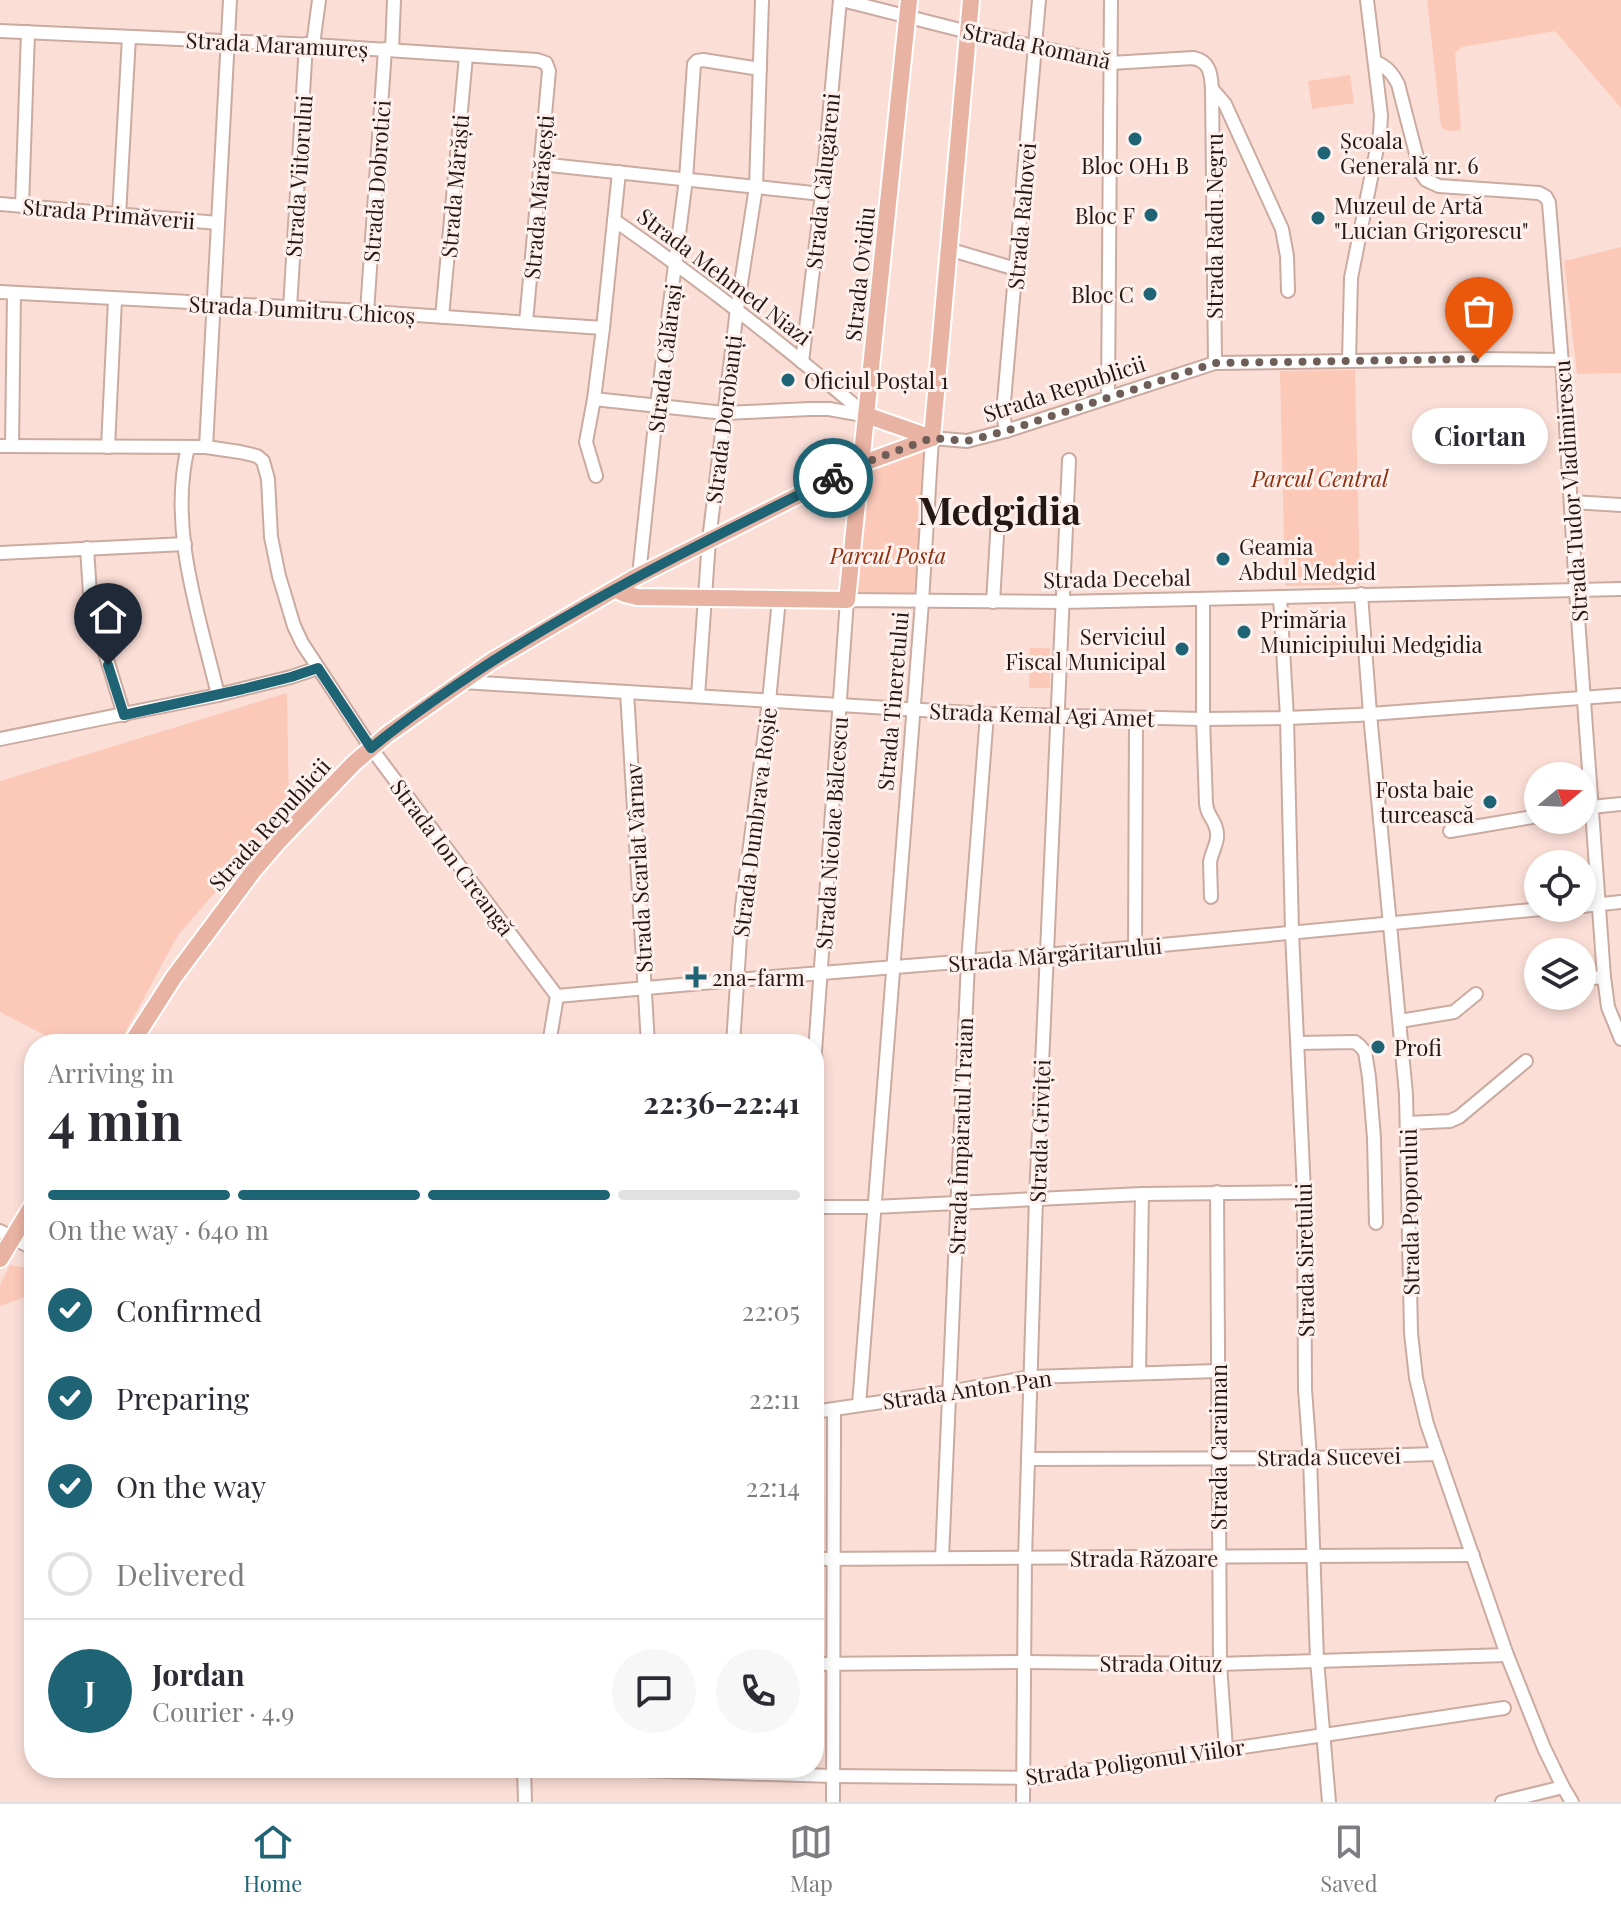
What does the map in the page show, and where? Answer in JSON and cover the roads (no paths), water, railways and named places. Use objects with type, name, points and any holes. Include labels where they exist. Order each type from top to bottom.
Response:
[{"type":"main road","name":"Strada Tineretului","points":[[932,438],[971,0]]},
{"type":"main road","name":"Strada Ovidiu","points":[[847,600],[908,8]]},
{"type":"main road","name":"Strada Mehmed Niazi","points":[[866,415],[932,438]]},
{"type":"main road","name":"Strada Republicii","points":[[137,1034],[174,977],[254,870],[308,810],[371,748],[492,661],[639,575],[861,464],[932,438]]},
{"type":"main road","name":"Strada Decebal","points":[[615,589],[637,597],[847,600]]},
{"type":"main road","points":[[0,1259],[6,1234],[24,1214]]},
{"type":"street","points":[[14,293],[6,446],[206,447],[230,0]]},
{"type":"street","name":"Strada Viitorului","points":[[290,308],[309,44],[319,0]]},
{"type":"street","name":"Strada Dobrotici","points":[[367,312],[394,0]]},
{"type":"street","name":"Strada Dorobanți","points":[[698,696],[709,540],[737,309],[756,187],[762,0]]},
{"type":"street","name":"Strada Romană","points":[[841,0],[908,8],[968,32],[1111,63],[1193,58],[1207,64],[1212,89]]},
{"type":"street","name":"Strada Călugăreni","points":[[802,362],[841,0]]},
{"type":"street","name":"Strada Rahovei","points":[[1006,431],[1003,413],[1039,0]]},
{"type":"street","points":[[1108,397],[1111,0]]},
{"type":"street","points":[[1349,361],[1351,278],[1380,124],[1380,99],[1367,0]]},
{"type":"street","name":"Strada Maramureș","points":[[0,31],[309,44],[542,61],[549,71]]},
{"type":"street","points":[[22,206],[28,32]]},
{"type":"street","points":[[119,215],[129,37]]},
{"type":"street","name":"Strada Mărăști","points":[[442,317],[466,56]]},
{"type":"street","name":"Strada Călărași","points":[[639,575],[686,179],[694,64],[703,60],[760,69]]},
{"type":"street","name":"Strada Tudor Vladimirescu","points":[[1376,62],[1386,66],[1398,84],[1421,173],[1426,180],[1439,186],[1539,193],[1549,203],[1572,502],[1586,762]]},
{"type":"street","name":"Strada Mărășești","points":[[526,322],[549,71]]},
{"type":"street","points":[[1212,89],[1225,104],[1277,214],[1285,244],[1288,291]]},
{"type":"street","name":"Strada Radu Negru","points":[[1212,89],[1215,363]]},
{"type":"street","points":[[540,164],[822,194]]},
{"type":"street","points":[[596,476],[586,442],[603,328],[619,172]]},
{"type":"street","name":"Strada Primăverii","points":[[0,204],[218,223]]},
{"type":"street","name":"Strada Mehmed Niazi","points":[[614,220],[737,309],[866,415]]},
{"type":"street","points":[[948,249],[1016,269]]},
{"type":"street","name":"Strada Dumitru Chicoș","points":[[0,292],[603,328]]},
{"type":"street","points":[[108,447],[115,299]]},
{"type":"street","name":"Strada Republicii","points":[[932,438],[967,441],[1006,431],[1215,363],[1561,360]]},
{"type":"street","points":[[847,399],[860,398],[869,393]]},
{"type":"street","points":[[594,399],[724,413],[820,409],[866,415]]},
{"type":"street","name":"Strada Tineretului","points":[[859,1405],[932,438]]},
{"type":"street","points":[[188,447],[180,500],[185,544],[218,695]]},
{"type":"street","name":"Strada Ion Creangă","points":[[206,447],[257,456],[263,461],[268,479],[271,537],[294,626],[371,748],[557,996]]},
{"type":"street","name":"Strada Griviței","points":[[1023,1802],[1025,1558],[1036,1198],[1069,460]]},
{"type":"street","points":[[1572,502],[1621,505]]},
{"type":"street","points":[[993,602],[998,519]]},
{"type":"street","points":[[0,553],[185,544]]},
{"type":"street","points":[[87,548],[90,594],[124,715]]},
{"type":"street","name":"Strada Decebal","points":[[847,600],[1063,602],[1621,589]]},
{"type":"street","name":"Strada Poporului","points":[[1361,594],[1400,1021],[1407,1123],[1412,1352],[1420,1399],[1507,1655],[1531,1716],[1572,1802]]},
{"type":"street","name":"Strada Siretului","points":[[1280,597],[1304,1192],[1305,1389],[1317,1660],[1329,1802]]},
{"type":"street","name":"Strada Dumbrava Roșie","points":[[733,1034],[742,907],[779,599]]},
{"type":"street","points":[[1203,599],[1206,809],[1217,831],[1210,862],[1211,897]]},
{"type":"street","name":"Strada Nicolae Bălcescu","points":[[816,1034],[847,600]]},
{"type":"street","points":[[0,739],[218,695],[318,668]]},
{"type":"street","name":"Strada Kemal Agi Amet","points":[[463,682],[987,714],[1203,719],[1370,714],[1621,695]]},
{"type":"street","name":"Strada Scarlat Vârnav","points":[[627,692],[647,1034]]},
{"type":"street","name":"Strada Împăratul Traian","points":[[942,1558],[968,961],[987,714]]},
{"type":"street","points":[[1135,948],[1136,718]]},
{"type":"street","points":[[1596,806],[1621,804]]},
{"type":"street","points":[[1450,831],[1524,818]]},
{"type":"street","name":"Strada Tudor Vladimirescu","points":[[1590,834],[1608,1007],[1621,1039]]},
{"type":"street","points":[[1598,904],[1621,902]]},
{"type":"street","name":"Strada Mărgăritarului","points":[[557,996],[1135,948],[1524,911]]},
{"type":"street","points":[[1596,978],[1604,977]]},
{"type":"street","points":[[1400,1021],[1454,1012],[1476,994]]},
{"type":"street","points":[[551,1034],[557,996]]},
{"type":"street","points":[[1298,1043],[1355,1042],[1365,1052],[1374,1138],[1376,1223]]},
{"type":"street","points":[[1407,1123],[1450,1121],[1459,1117],[1526,1061]]},
{"type":"street","name":"Strada Caraiman","points":[[1217,1192],[1220,1664],[1226,1749]]},
{"type":"street","points":[[824,1207],[1142,1194],[1304,1192]]},
{"type":"street","points":[[1139,1373],[1142,1194]]},
{"type":"street","points":[[6,1234],[24,1244]]},
{"type":"street","name":"Strada Anton Pan","points":[[824,1410],[1031,1377],[1217,1371]]},
{"type":"street","points":[[833,1802],[834,1409]]},
{"type":"street","name":"Strada Sucevei","points":[[1028,1459],[1310,1458],[1437,1454]]},
{"type":"street","name":"Strada Răzoare","points":[[824,1559],[1473,1555]]},
{"type":"street","name":"Strada Oituz","points":[[824,1664],[1220,1664],[1507,1655]]},
{"type":"street","name":"Strada Poligonul Viilor","points":[[824,1776],[1037,1778],[1504,1708]]},
{"type":"street","points":[[524,1778],[525,1802]]},
{"type":"street","points":[[1502,1802],[1563,1787]]},
{"type":"place","name":"Bloc OH1 B","points":[[1135,139]]},
{"type":"place","name":"Școala Generală nr. 6","points":[[1324,153]]},
{"type":"place","name":"Bloc F","points":[[1151,215]]},
{"type":"place","name":"Muzeul de Artă \"Lucian Grigorescu\"","points":[[1318,218]]},
{"type":"place","name":"Bloc C","points":[[1150,294]]},
{"type":"place","name":"Ciortan","points":[[1479,359]]},
{"type":"place","name":"Oficiul Poștal 1","points":[[788,380]]},
{"type":"place","name":"Geamia Abdul Medgid","points":[[1223,559]]},
{"type":"place","name":"Primăria Municipiului Medgidia","points":[[1244,632]]},
{"type":"place","name":"Serviciul Fiscal Municipal","points":[[1182,649]]},
{"type":"place","name":"Fosta baie turcească","points":[[1490,802]]},
{"type":"place","name":"2na-farm","points":[[696,977]]},
{"type":"place","name":"Profi","points":[[1378,1047]]},
{"type":"district","name":"Medgidia","points":[[999,509]]},
{"type":"park label","name":"Parcul Central","points":[[1320,478]]},
{"type":"park label","name":"Parcul Posta","points":[[888,555]]}]
